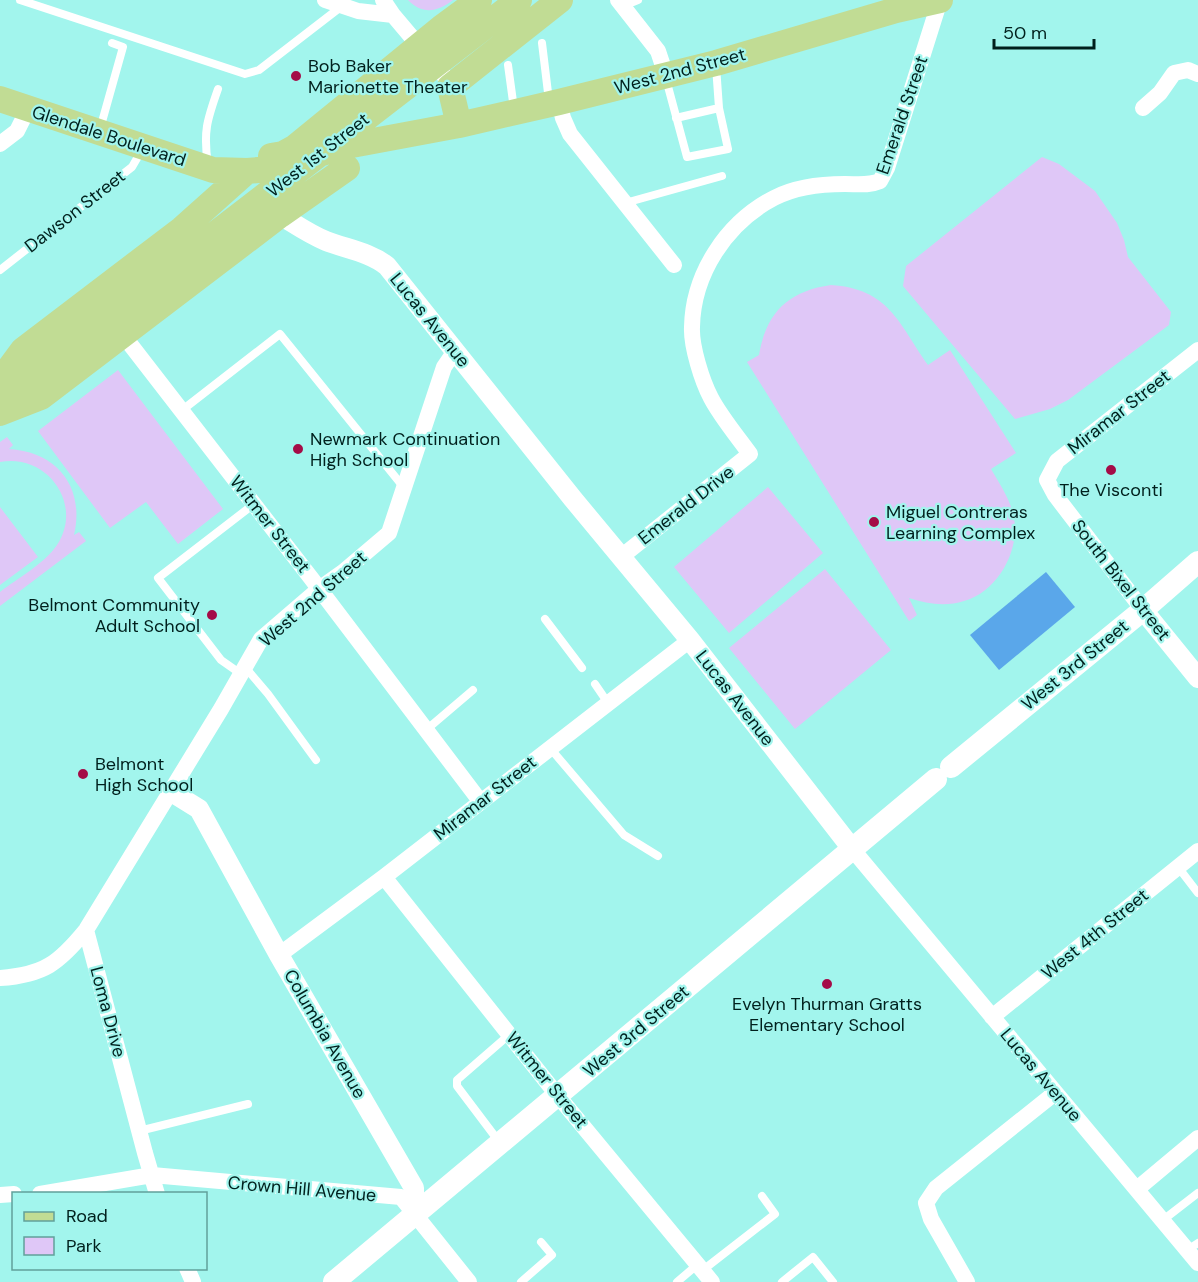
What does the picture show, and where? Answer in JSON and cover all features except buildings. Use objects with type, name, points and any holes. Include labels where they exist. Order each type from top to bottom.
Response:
[{"type":"main road","points":[[0,381],[23,350],[182,229],[247,161],[283,154],[294,148],[479,0]]},
{"type":"main road","name":"West 1st Street","points":[[0,400],[519,0]]},
{"type":"main road","points":[[459,124],[450,87],[560,0]]},
{"type":"main road","name":"West 2nd Street","points":[[295,170],[341,147],[554,103],[716,63],[892,5],[940,0]]},
{"type":"main road","name":"Glendale Boulevard","points":[[0,99],[143,147],[233,174],[271,169],[295,170]]},
{"type":"main road","name":"West 2nd Street","points":[[295,170],[347,168],[374,157],[417,133]]},
{"type":"main road","points":[[0,413],[41,397],[280,215],[347,168]]},
{"type":"main road","name":"West 3rd Street","points":[[334,1282],[1198,562]]},
{"type":"street","points":[[325,0],[358,11],[393,15]]},
{"type":"street","points":[[383,0],[447,80],[450,87]]},
{"type":"street","name":"Emerald Street","points":[[750,454],[711,398],[699,363],[692,329],[695,300],[702,275],[713,253],[729,234],[748,216],[774,198],[818,185],[869,185],[880,181],[887,168],[940,0]]},
{"type":"street","points":[[626,2],[658,51],[666,75]]},
{"type":"street","points":[[1143,108],[1160,93],[1174,73],[1188,70],[1198,74]]},
{"type":"street","points":[[554,103],[570,134],[674,265]]},
{"type":"street","points":[[0,144],[17,131],[28,109]]},
{"type":"street","points":[[233,174],[274,203],[280,215]]},
{"type":"street","name":"Lucas Avenue","points":[[233,174],[268,211],[280,215],[326,241],[382,262],[690,640],[853,850],[1162,1220],[1195,1252]]},
{"type":"street","name":"Witmer Street","points":[[123,335],[480,801]]},
{"type":"street","name":"Miramar Street","points":[[1047,480],[1057,461],[1198,350]]},
{"type":"street","name":"West 2nd Street","points":[[86,930],[261,639],[389,533],[444,367],[455,351]]},
{"type":"street","name":"Emerald Drive","points":[[621,557],[750,454]]},
{"type":"street","name":"South Bixel Street","points":[[1047,480],[1055,495],[1198,678]]},
{"type":"street","name":"Miramar Street","points":[[279,955],[384,877],[690,640]]},
{"type":"street","name":"Columbia Avenue","points":[[170,791],[199,809],[279,955],[414,1188],[414,1214]]},
{"type":"street","name":"West 4th Street","points":[[992,1017],[1198,851]]},
{"type":"street","name":"Witmer Street","points":[[384,877],[558,1096],[704,1272]]},
{"type":"street","name":"Loma Drive","points":[[0,978],[21,976],[56,963],[86,930]]},
{"type":"street","name":"Loma Drive","points":[[86,930],[157,1192]]},
{"type":"street","points":[[967,1282],[931,1220],[926,1203],[936,1188],[1055,1093]]},
{"type":"street","points":[[1137,1189],[1198,1138]]},
{"type":"street","name":"Crown Hill Avenue","points":[[52,1192],[152,1175],[401,1197],[414,1214]]},
{"type":"street","points":[[414,1214],[469,1282]]},
{"type":"lane","points":[[20,0],[245,74],[259,70],[342,6]]},
{"type":"lane","points":[[99,132],[123,47],[111,43]]},
{"type":"lane","points":[[542,43],[554,103]]},
{"type":"lane","points":[[666,75],[671,102],[687,157],[728,149],[719,108],[716,63]]},
{"type":"lane","points":[[508,65],[514,112]]},
{"type":"lane","points":[[218,89],[206,122],[205,145],[233,174]]},
{"type":"lane","points":[[676,117],[719,108]]},
{"type":"lane","name":"Dawson Street","points":[[0,270],[132,167],[143,147]]},
{"type":"lane","points":[[625,203],[722,176]]},
{"type":"lane","points":[[182,411],[280,333],[405,489]]},
{"type":"lane","points":[[254,504],[158,578],[221,660],[243,671],[268,694],[316,760]]},
{"type":"lane","points":[[545,619],[582,668]]},
{"type":"lane","points":[[595,684],[608,703]]},
{"type":"lane","points":[[426,730],[473,690]]},
{"type":"lane","points":[[550,748],[624,835],[658,856]]},
{"type":"lane","points":[[1179,867],[1198,893]]},
{"type":"lane","points":[[500,1144],[457,1086],[457,1080],[510,1034]]},
{"type":"lane","points":[[139,1131],[248,1104]]},
{"type":"lane","points":[[1162,1220],[1198,1192]]},
{"type":"lane","points":[[676,1282],[704,1272],[775,1214],[762,1197]]},
{"type":"lane","points":[[521,1282],[552,1255],[541,1242]]},
{"type":"lane","points":[[782,1282],[813,1257],[833,1282]]},
{"type":"green space","points":[[408,0],[453,0],[442,7],[424,10]]},
{"type":"green space","points":[[1042,157],[1059,164],[1095,191],[1117,223],[1128,257],[1171,312],[1169,325],[1068,400],[1050,409],[1015,419],[903,286],[906,266]]},
{"type":"green space","points":[[831,285],[866,293],[890,310],[928,365],[950,350],[1016,453],[991,469],[1013,513],[1015,529],[1011,552],[1001,573],[985,591],[957,603],[936,604],[909,598],[917,615],[909,621],[747,362],[759,355],[767,327],[782,306],[803,293]]},
{"type":"green space","points":[[118,370],[223,509],[178,544],[146,502],[110,528],[38,431]]},
{"type":"green space","points":[[7,437],[13,445],[9,449],[41,457],[64,475],[75,502],[74,535],[79,532],[86,541],[0,606],[0,592],[38,565],[57,545],[64,529],[66,513],[63,498],[46,473],[33,465],[17,461],[0,462],[0,442]]},
{"type":"green space","points":[[768,487],[823,553],[729,633],[674,567]]},
{"type":"green space","points":[[0,507],[38,557],[0,585]]},
{"type":"green space","points":[[825,569],[891,650],[795,729],[729,648]]},
{"type":"water","points":[[1046,572],[1075,607],[999,670],[970,635]]},
{"type":"place","name":"Bob Baker Marionette Theater","points":[[296,76]]},
{"type":"place","name":"Newmark Continuation High School","points":[[298,449]]},
{"type":"place","name":"The Visconti","points":[[1111,470]]},
{"type":"place","name":"Miguel Contreras Learning Complex","points":[[874,522]]},
{"type":"place","name":"Belmont Community Adult School","points":[[212,615]]},
{"type":"place","name":"Belmont High School","points":[[83,774]]},
{"type":"place","name":"Evelyn Thurman Gratts Elementary School","points":[[827,984]]}]
